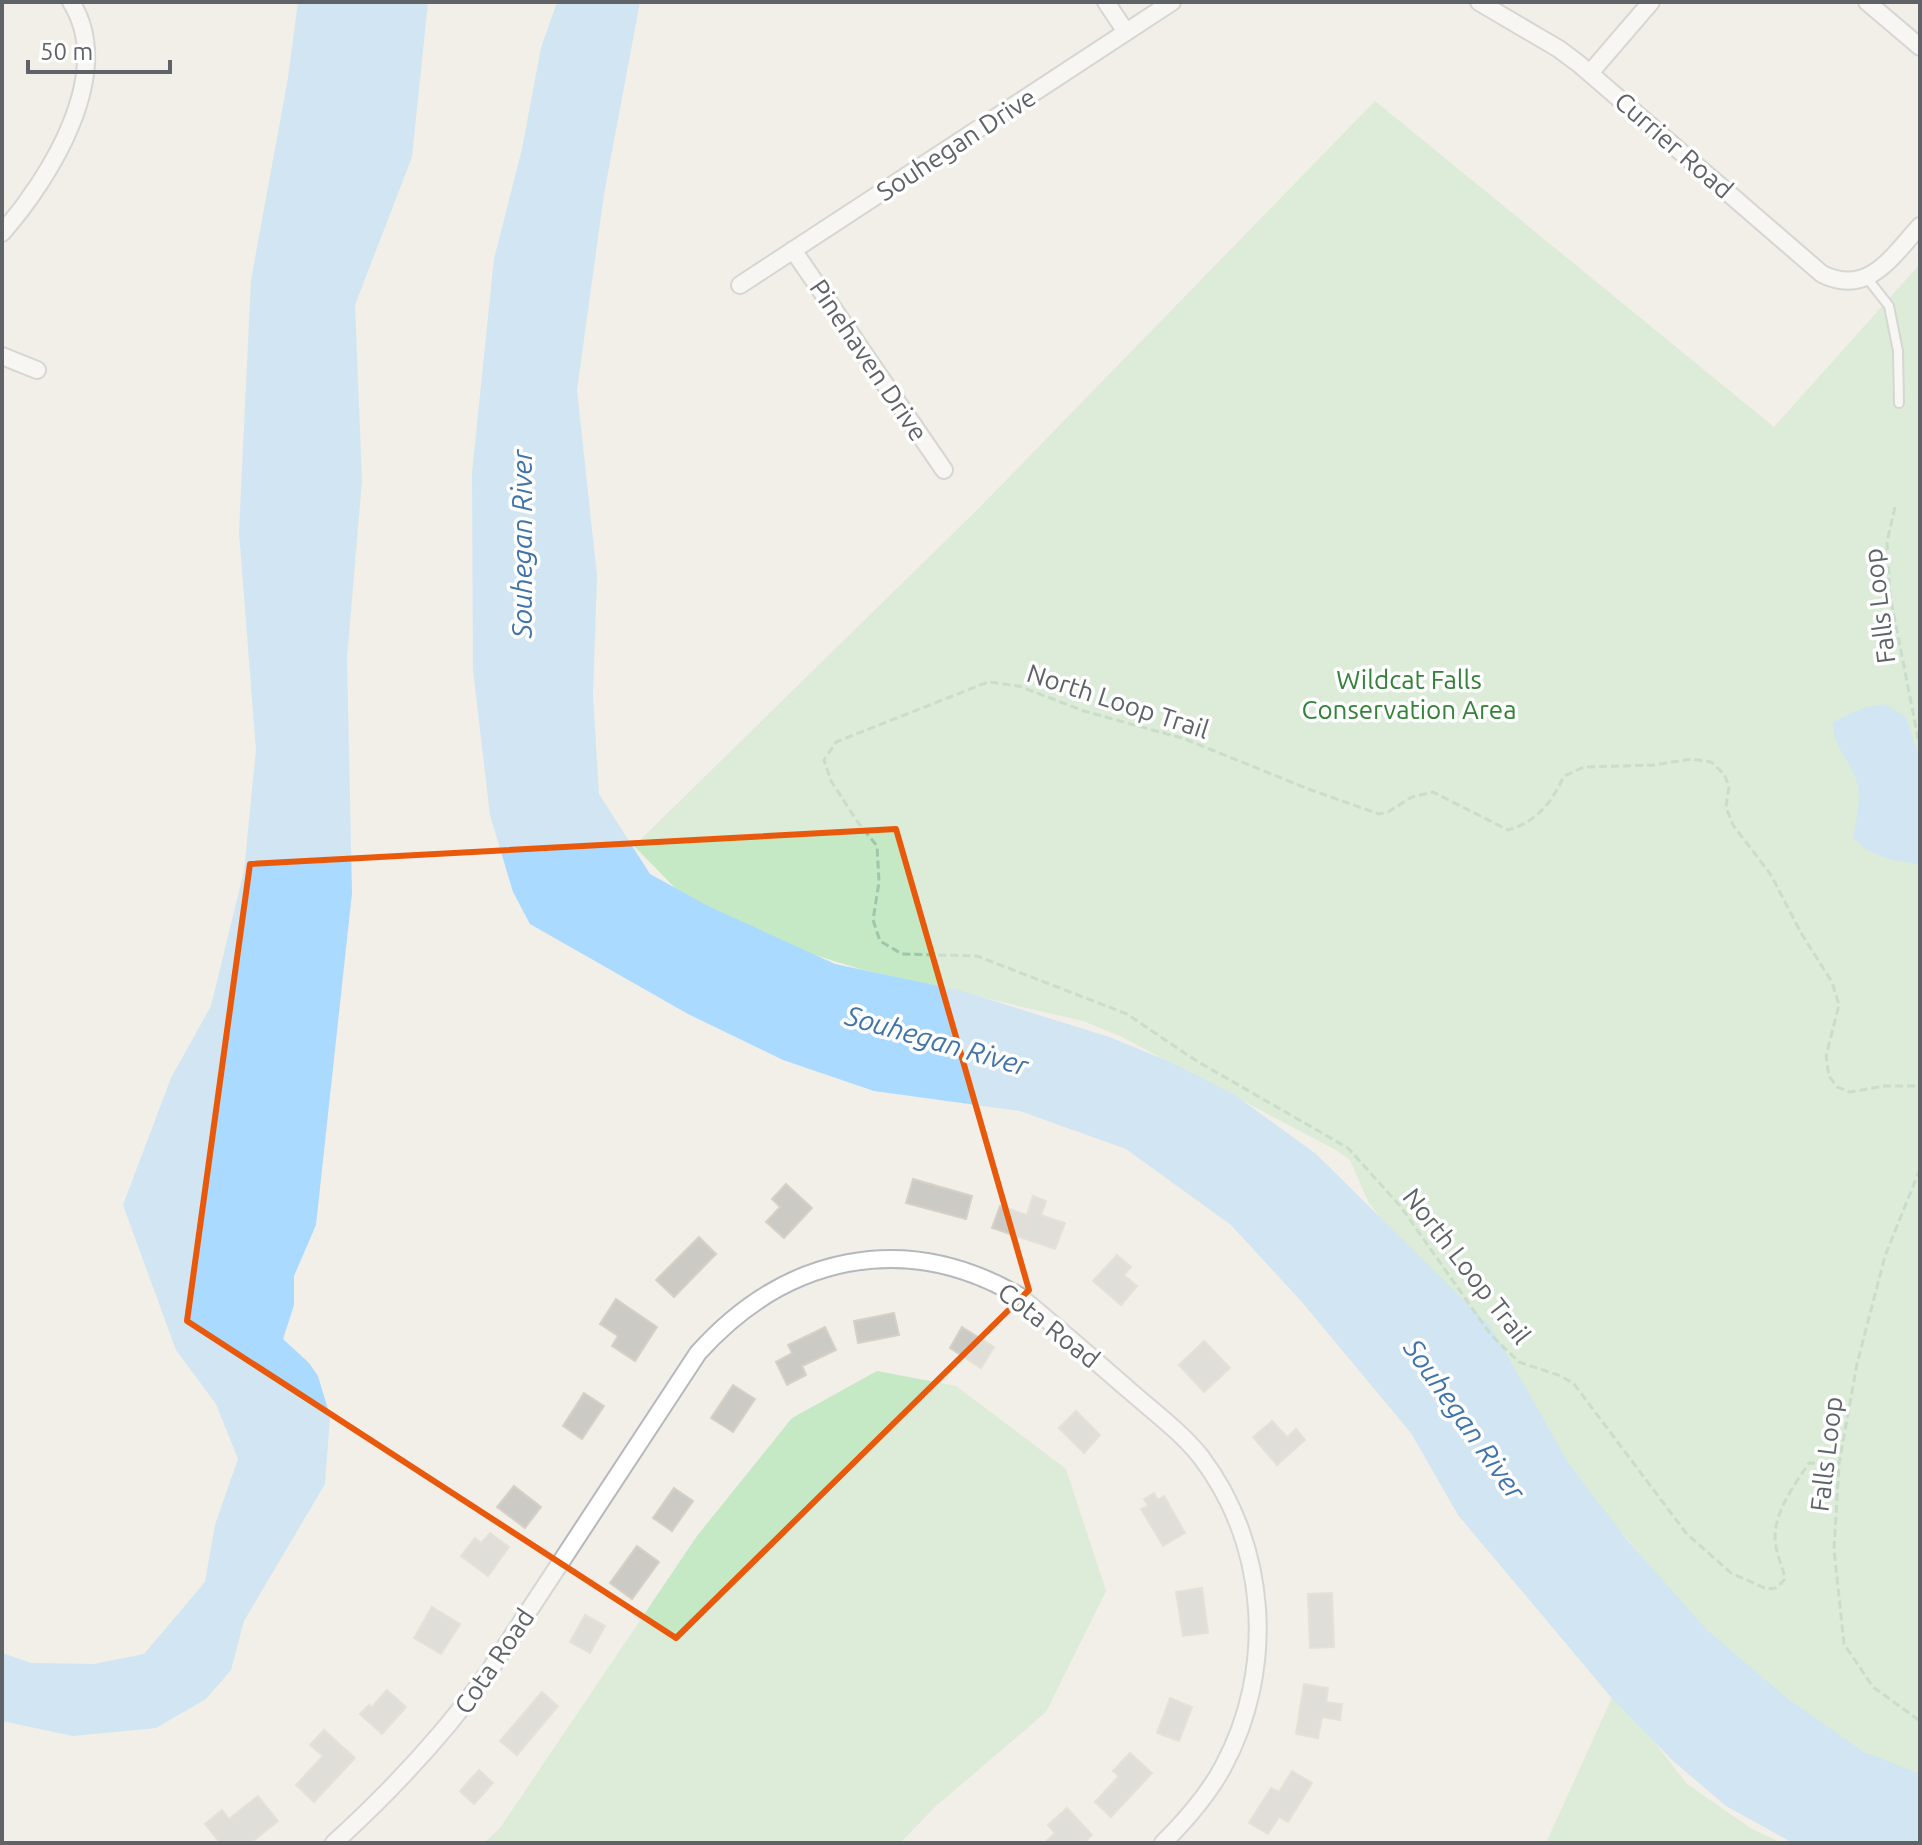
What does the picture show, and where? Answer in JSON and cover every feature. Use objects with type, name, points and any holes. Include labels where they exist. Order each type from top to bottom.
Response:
[{"type":"street","points":[[2,233],[32,196],[79,102],[87,58],[79,15],[71,2]]},
{"type":"street","points":[[1106,2],[1126,32]]},
{"type":"street","name":"Souhegan Drive","points":[[740,285],[1172,2]]},
{"type":"street","name":"Currier Road","points":[[1479,2],[1559,49],[1590,73],[1822,274],[1844,281],[1867,278]]},
{"type":"street","points":[[1590,73],[1651,2]]},
{"type":"street","points":[[1867,2],[1920,47]]},
{"type":"street","points":[[1867,278],[1879,270],[1920,226]]},
{"type":"street","name":"Pinehaven Drive","points":[[793,250],[944,470]]},
{"type":"street","points":[[2,356],[37,370]]},
{"type":"street","name":"Cota Road","points":[[334,1843],[379,1802],[456,1718],[698,1353],[718,1331],[765,1294],[793,1280],[851,1261],[877,1259],[931,1264],[962,1271],[992,1281],[1019,1296],[1175,1430],[1199,1455],[1234,1513],[1248,1554],[1258,1608],[1255,1674],[1238,1737],[1223,1767],[1191,1814],[1163,1843]]},
{"type":"lane","points":[[1867,278],[1889,306],[1898,351],[1899,403]]},
{"type":"path","name":"Falls Loop","points":[[1895,507],[1887,542],[1890,595],[1920,748]]},
{"type":"path","name":"North Loop Trail","points":[[1839,1464],[1809,1463],[1791,1490],[1776,1524],[1776,1547],[1785,1579],[1776,1588],[1767,1589],[1731,1573],[1686,1533],[1574,1384],[1561,1376],[1519,1362],[1491,1335],[1401,1207],[1348,1148],[1195,1060],[1127,1014],[977,956],[902,954],[880,941],[873,920],[879,882],[877,846],[831,781],[824,760],[836,742],[988,682],[1019,686],[1084,711],[1185,739],[1379,814],[1412,797],[1433,792],[1508,830],[1525,825],[1540,814],[1564,776],[1584,767],[1654,765],[1692,759],[1711,762],[1724,774],[1729,786],[1726,807],[1733,825],[1771,875],[1801,933],[1832,982],[1839,1005],[1826,1056],[1829,1076],[1837,1087],[1850,1092],[1885,1086],[1920,1086]]},
{"type":"path","name":"Falls Loop","points":[[1920,1169],[1885,1256],[1857,1364],[1839,1464],[1834,1549],[1844,1644],[1873,1687],[1920,1721]]},
{"type":"highlighted area","points":[[896,829],[1029,1290],[676,1638],[187,1321],[250,864]]},
{"type":"green space","name":"Wildcat Falls Conservation Area","points":[[1375,101],[1774,427],[1920,264],[1920,1775],[1889,1766],[1815,1724],[1701,1629],[1624,1535],[1562,1472],[1368,1201],[1350,1160],[1120,1036],[1083,1021],[860,969],[741,932],[685,898],[634,846],[980,507]]},
{"type":"green space","points":[[877,1371],[956,1386],[1066,1469],[1106,1591],[1046,1712],[936,1806],[900,1843],[484,1843],[500,1828],[697,1536],[792,1418]]},
{"type":"green space","points":[[1615,1691],[1687,1784],[1752,1829],[1782,1843],[1546,1843]]},
{"type":"water","points":[[298,2],[428,2],[412,157],[355,305],[362,480],[347,659],[352,893],[316,1225],[294,1276],[294,1305],[283,1339],[318,1376],[330,1416],[325,1484],[244,1621],[231,1670],[206,1699],[156,1728],[73,1736],[2,1721],[2,1653],[31,1663],[94,1664],[144,1654],[205,1582],[215,1525],[238,1459],[216,1404],[176,1350],[123,1205],[171,1078],[211,1006],[244,871],[256,750],[239,532],[251,280],[288,78]]},
{"type":"water","name":"Souhegan River","points":[[557,2],[640,2],[604,194],[577,390],[597,576],[593,695],[599,794],[650,874],[708,906],[835,964],[962,991],[1109,1037],[1168,1061],[1235,1095],[1316,1154],[1491,1327],[1569,1464],[1628,1541],[1707,1630],[1788,1699],[1864,1752],[1920,1774],[1920,1843],[1793,1843],[1726,1806],[1672,1760],[1610,1696],[1458,1515],[1411,1433],[1302,1302],[1231,1225],[1126,1149],[1020,1111],[874,1091],[783,1060],[688,1014],[530,924],[513,892],[490,815],[473,670],[472,473],[494,259],[522,149],[541,48]]},
{"type":"water","points":[[1884,704],[1906,717],[1920,761],[1920,864],[1875,854],[1853,837],[1859,805],[1858,786],[1839,747],[1833,722],[1863,708]]},
{"type":"building","points":[[913,1179],[972,1196],[966,1219],[906,1203]]},
{"type":"building","points":[[786,1184],[812,1208],[784,1238],[766,1222],[780,1207],[772,1199]]},
{"type":"building","points":[[1033,1196],[1046,1201],[1041,1215],[1065,1223],[1055,1249],[992,1228],[1000,1206],[1027,1215]]},
{"type":"building","points":[[699,1237],[716,1254],[674,1297],[656,1280]]},
{"type":"building","points":[[1117,1255],[1131,1267],[1124,1275],[1137,1286],[1121,1305],[1093,1281]]},
{"type":"building","points":[[616,1299],[657,1327],[635,1361],[612,1346],[618,1336],[600,1324]]},
{"type":"building","points":[[894,1313],[899,1335],[858,1343],[854,1321]]},
{"type":"building","points":[[825,1327],[836,1350],[802,1366],[806,1375],[787,1385],[776,1362],[792,1353],[788,1345]]},
{"type":"building","points":[[962,1327],[994,1347],[981,1368],[950,1348]]},
{"type":"building","points":[[1204,1341],[1230,1368],[1204,1392],[1179,1365]]},
{"type":"building","points":[[733,1385],[755,1399],[733,1432],[711,1418]]},
{"type":"building","points":[[584,1393],[604,1406],[582,1439],[563,1426]]},
{"type":"building","points":[[1076,1411],[1100,1435],[1084,1453],[1059,1428]]},
{"type":"building","points":[[1272,1421],[1287,1437],[1296,1429],[1305,1440],[1277,1465],[1253,1437]]},
{"type":"building","points":[[514,1486],[541,1507],[525,1528],[497,1507]]},
{"type":"building","points":[[674,1488],[693,1501],[672,1531],[653,1518]]},
{"type":"building","points":[[1154,1493],[1158,1500],[1164,1496],[1185,1533],[1163,1546],[1141,1509],[1148,1506],[1144,1499]]},
{"type":"building","points":[[490,1533],[509,1547],[488,1576],[461,1556],[475,1538],[481,1543]]},
{"type":"building","points":[[637,1546],[659,1562],[632,1599],[610,1583]]},
{"type":"building","points":[[1202,1588],[1208,1633],[1183,1636],[1176,1592]]},
{"type":"building","points":[[1332,1593],[1334,1647],[1310,1648],[1308,1594]]},
{"type":"building","points":[[432,1607],[460,1624],[441,1654],[414,1638]]},
{"type":"building","points":[[585,1615],[605,1626],[590,1653],[570,1642]]},
{"type":"building","points":[[1304,1684],[1328,1688],[1326,1702],[1342,1704],[1340,1720],[1322,1717],[1318,1738],[1296,1734]]},
{"type":"building","points":[[387,1690],[406,1707],[382,1734],[360,1714],[369,1705],[372,1707]]},
{"type":"building","points":[[542,1692],[558,1706],[517,1755],[500,1741]]},
{"type":"building","points":[[1170,1698],[1192,1707],[1179,1741],[1157,1733]]},
{"type":"building","points":[[324,1730],[355,1758],[314,1802],[296,1785],[323,1756],[310,1745]]},
{"type":"building","points":[[1130,1753],[1152,1773],[1111,1817],[1095,1802],[1119,1776],[1113,1771]]},
{"type":"building","points":[[479,1770],[493,1783],[474,1804],[460,1791]]},
{"type":"building","points":[[1292,1771],[1312,1783],[1288,1822],[1279,1817],[1268,1834],[1249,1823],[1271,1788],[1279,1792]]},
{"type":"building","points":[[258,1796],[278,1821],[251,1843],[220,1843],[205,1824],[222,1810],[229,1819]]},
{"type":"building","points":[[1067,1808],[1092,1835],[1084,1843],[1044,1843],[1055,1833],[1048,1825]]}]
